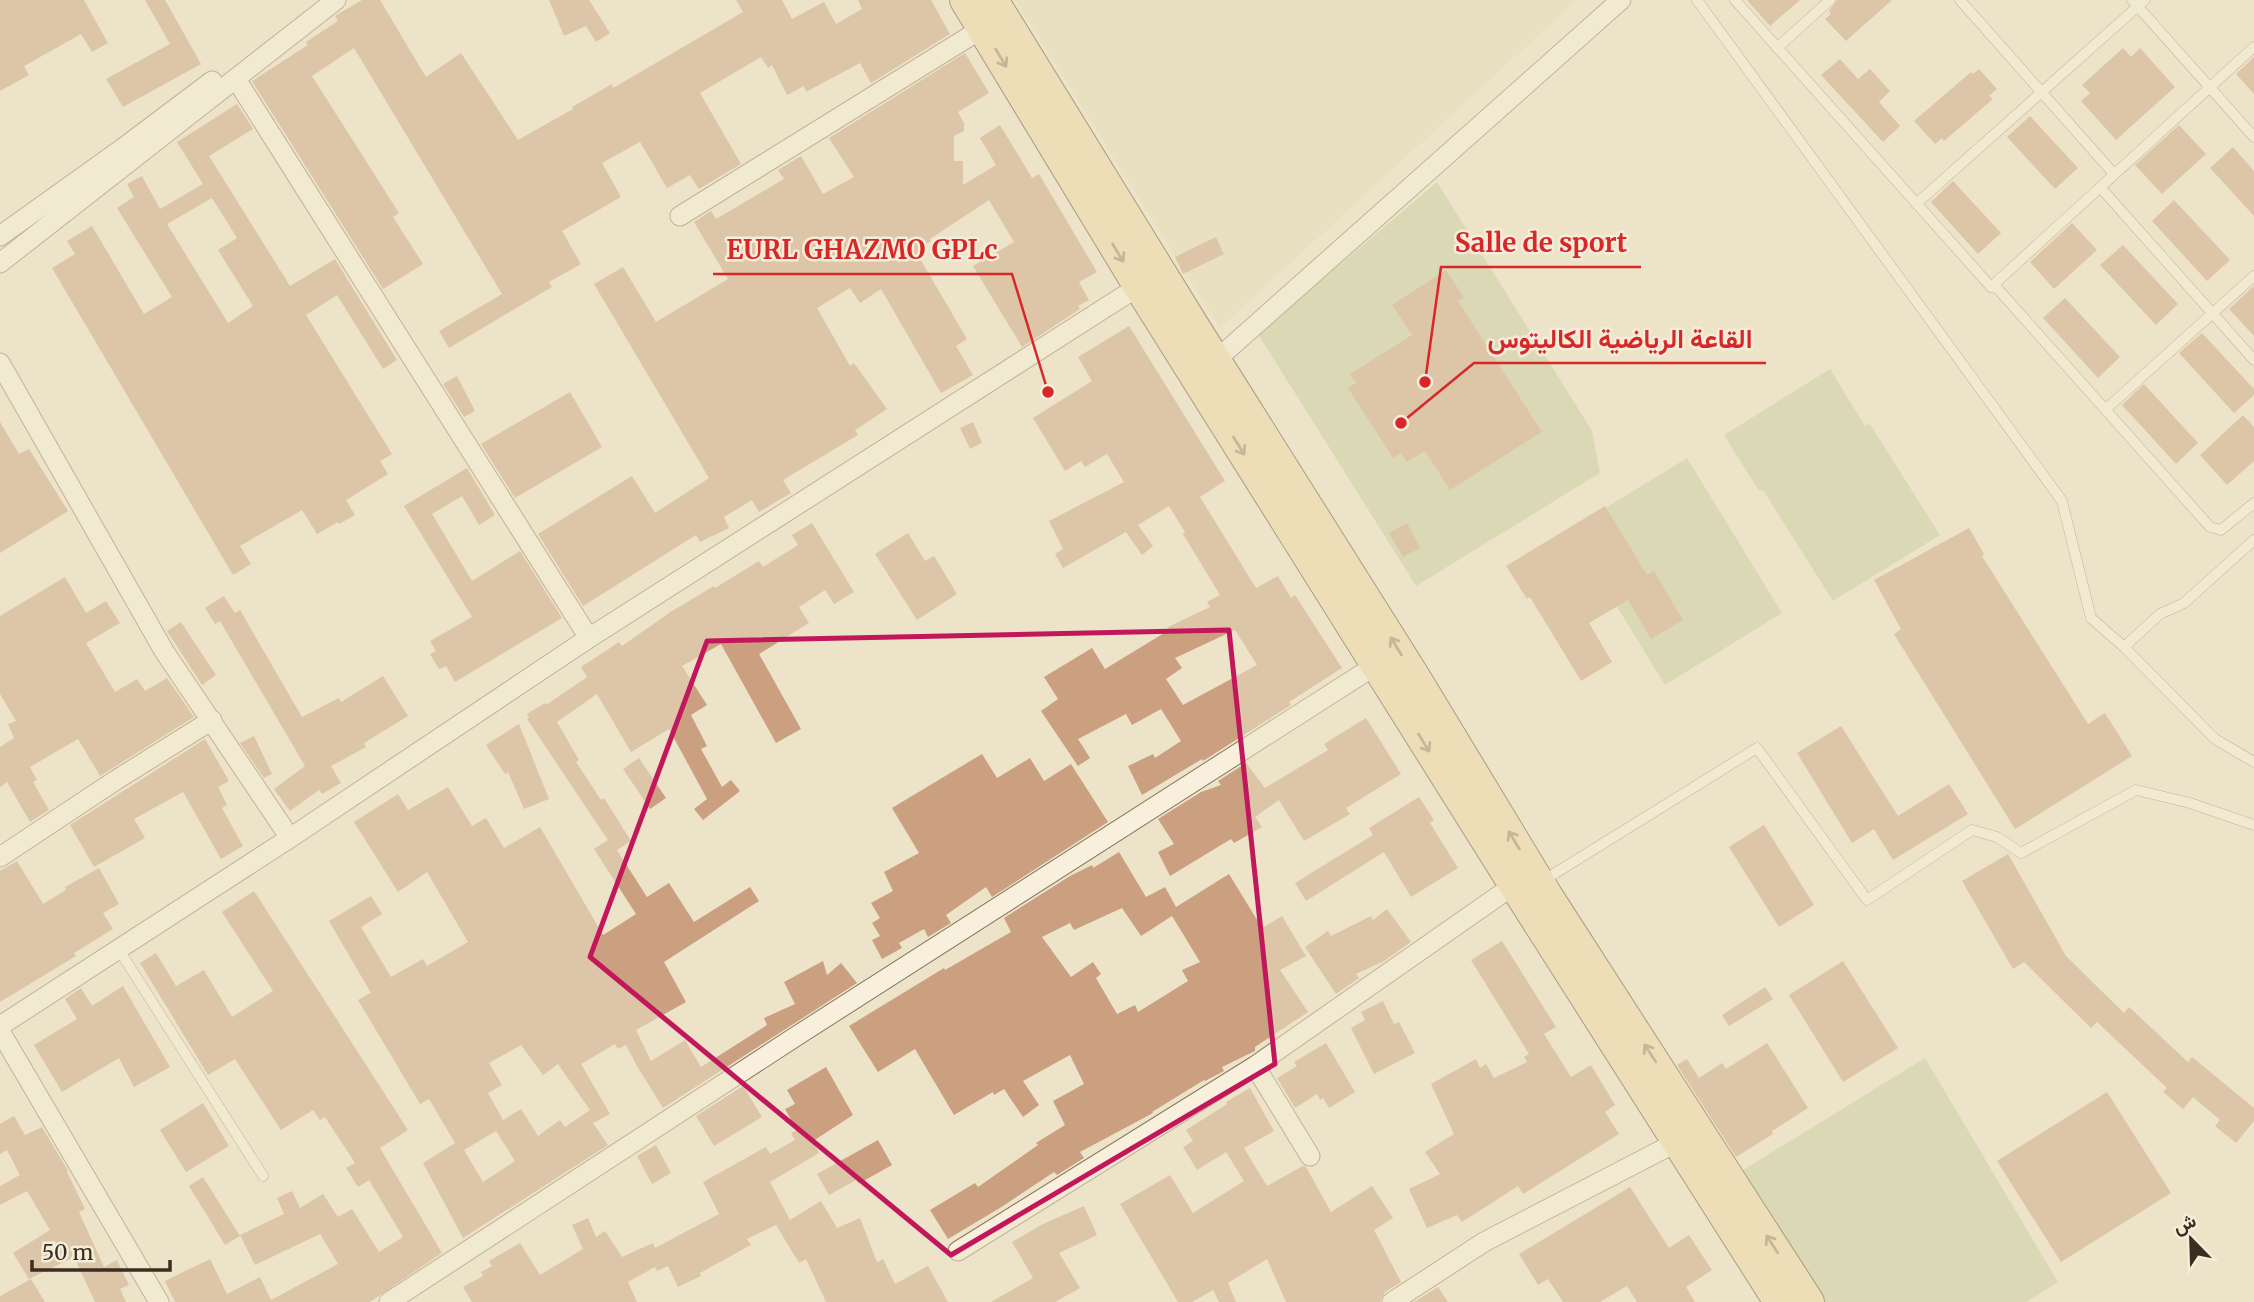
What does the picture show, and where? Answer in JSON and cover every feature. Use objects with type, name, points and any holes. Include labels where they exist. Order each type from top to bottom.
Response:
[{"type":"main road","points":[[965,0],[1150,279],[1216,359],[1415,677],[1527,884],[1677,1142],[1779,1302]]},
{"type":"main road","points":[[993,0],[1150,279],[1376,665],[1809,1302]]},
{"type":"street","points":[[0,236],[123,148],[318,0]]},
{"type":"street","points":[[0,263],[337,0]]},
{"type":"street","points":[[1216,359],[1621,0]]},
{"type":"street","points":[[680,216],[982,28]]},
{"type":"street","points":[[236,79],[589,638]]},
{"type":"street","points":[[159,1302],[0,1028],[589,638],[1150,279]]},
{"type":"street","points":[[0,363],[164,650],[290,838]]},
{"type":"street","points":[[389,1302],[1376,665]]},
{"type":"street","points":[[0,857],[212,720]]},
{"type":"street","points":[[958,1251],[1255,1066],[1527,884]]},
{"type":"street","points":[[1255,1066],[1310,1156]]},
{"type":"street","points":[[1392,1302],[1484,1242],[1677,1142]]},
{"type":"lane","points":[[1698,0],[2062,501],[2091,618],[2124,647],[2215,738],[2254,762]]},
{"type":"lane","points":[[1735,0],[1916,204],[1991,287],[1997,288],[2210,527],[2221,530],[2254,503]]},
{"type":"lane","points":[[1777,48],[1830,0]]},
{"type":"lane","points":[[1961,0],[2114,174]]},
{"type":"lane","points":[[1916,204],[2138,2],[2254,137]]},
{"type":"lane","points":[[1991,287],[2254,47]]},
{"type":"lane","points":[[2100,187],[2254,360]]},
{"type":"lane","points":[[2106,410],[2254,276]]},
{"type":"lane","points":[[2124,647],[2160,614],[2184,603],[2254,540]]},
{"type":"lane","points":[[1527,884],[1758,748],[1867,900],[1972,830],[1997,837],[2021,853],[2136,790],[2190,803],[2254,825]]},
{"type":"lane","points":[[120,950],[263,1176]]},
{"type":"highlighted area","points":[[1229,630],[1275,1064],[951,1255],[590,957],[707,641]]},
{"type":"shaded area","points":[[1015,0],[1577,0],[1220,328]]},
{"type":"green space","points":[[1437,182],[1592,431],[1600,473],[1416,586],[1258,334]]},
{"type":"green space","points":[[1830,369],[1865,426],[1870,424],[1940,535],[1833,601],[1763,490],[1759,491],[1724,435]]},
{"type":"green space","points":[[1687,458],[1782,613],[1665,685],[1570,530]]},
{"type":"green space","points":[[1925,1058],[2058,1282],[2026,1302],[1809,1302],[1730,1178]]},
{"type":"building","points":[[0,0],[84,0],[108,43],[92,52],[81,34],[24,66],[29,75],[0,91]]},
{"type":"building","points":[[145,0],[165,0],[201,64],[123,107],[106,79],[170,44]]},
{"type":"building","points":[[362,0],[380,0],[426,77],[461,53],[518,140],[612,84],[613,88],[743,12],[736,0],[782,0],[792,19],[824,2],[836,24],[862,9],[858,0],[931,0],[950,34],[871,83],[860,63],[806,92],[804,86],[787,95],[772,65],[768,68],[761,57],[700,93],[741,164],[699,189],[690,175],[667,188],[640,142],[602,163],[621,197],[562,231],[581,264],[549,282],[552,287],[449,348],[439,331],[502,294],[354,48],[312,76],[399,213],[393,217],[423,264],[383,289],[252,81],[308,45],[306,42],[338,21],[335,16]]},
{"type":"building","points":[[549,0],[589,0],[610,33],[596,42],[586,26],[564,36]]},
{"type":"building","points":[[1747,0],[1800,0],[1770,26]]},
{"type":"building","points":[[1837,0],[1892,0],[1846,41],[1825,19],[1831,14],[1829,11]]},
{"type":"building","points":[[2123,48],[2131,57],[2140,48],[2175,87],[2116,140],[2081,101],[2090,93],[2082,85]]},
{"type":"building","points":[[965,53],[989,93],[958,112],[964,123],[964,131],[954,136],[954,161],[963,161],[963,185],[996,165],[980,138],[1000,125],[1032,178],[1039,174],[1097,272],[1079,282],[1089,300],[1078,306],[1080,309],[1022,347],[973,266],[1014,242],[989,200],[930,239],[931,241],[920,248],[924,254],[919,257],[967,339],[956,346],[973,375],[941,393],[881,289],[860,303],[850,288],[817,308],[850,366],[854,363],[887,409],[855,430],[858,435],[783,480],[791,493],[759,512],[752,500],[724,517],[729,528],[700,542],[696,535],[583,606],[538,534],[632,476],[655,513],[709,478],[594,284],[623,267],[656,322],[728,279],[694,222],[711,211],[716,219],[784,179],[778,170],[801,156],[823,194],[854,177],[829,138]]},
{"type":"building","points":[[2254,57],[2254,94],[2236,74]]},
{"type":"building","points":[[1840,59],[1858,79],[1870,69],[1890,91],[1879,102],[1900,126],[1883,142],[1821,75]]},
{"type":"building","points":[[1979,69],[1997,89],[1989,96],[1993,99],[1944,141],[1942,138],[1935,144],[1914,121],[1971,72],[1973,74]]},
{"type":"building","points":[[237,104],[253,129],[209,156],[290,286],[335,259],[397,360],[383,369],[337,295],[306,315],[392,454],[380,461],[388,474],[346,500],[355,515],[339,524],[338,522],[317,534],[302,510],[240,546],[251,564],[233,575],[52,268],[75,254],[67,241],[92,226],[144,314],[172,297],[117,208],[134,197],[127,184],[142,176],[160,209],[203,184],[177,142]],"holes":[[[212,198],[237,238],[218,250],[253,306],[228,323],[167,224]]]},
{"type":"building","points":[[2030,116],[2078,168],[2055,189],[2007,137]]},
{"type":"building","points":[[2179,125],[2206,154],[2162,194],[2135,165]]},
{"type":"building","points":[[2233,147],[2254,171],[2254,216],[2210,168]]},
{"type":"building","points":[[1953,181],[2001,233],[1978,254],[1931,202]]},
{"type":"building","points":[[2174,200],[2230,260],[2207,281],[2152,221]]},
{"type":"building","points":[[2072,223],[2097,250],[2054,289],[2030,262]]},
{"type":"building","points":[[1216,237],[1224,254],[1183,274],[1175,257]]},
{"type":"building","points":[[2123,245],[2178,304],[2156,325],[2100,265]]},
{"type":"building","points":[[1446,270],[1464,298],[1458,301],[1542,432],[1450,490],[1425,451],[1407,462],[1401,453],[1393,458],[1348,388],[1356,383],[1350,374],[1412,335],[1392,305]]},
{"type":"building","points":[[2254,286],[2254,336],[2229,309]]},
{"type":"building","points":[[2065,298],[2120,357],[2098,378],[2043,318]]},
{"type":"building","points":[[1129,326],[1225,481],[1200,497],[1256,588],[1278,576],[1291,598],[1295,595],[1342,668],[1289,702],[1291,705],[1203,761],[1202,759],[1142,795],[1128,766],[1153,754],[1155,758],[1181,741],[1161,709],[1132,725],[1126,714],[1078,739],[1090,758],[1078,766],[1041,711],[1058,699],[1044,677],[1092,648],[1105,669],[1169,630],[1168,627],[1210,607],[1207,602],[1220,595],[1169,506],[1138,525],[1153,546],[1142,555],[1126,532],[1063,568],[1055,554],[1063,549],[1049,521],[1124,482],[1107,454],[1085,467],[1081,461],[1065,471],[1033,418],[1092,381],[1078,357]],"holes":[[[1235,630],[1257,665],[1183,705],[1166,679],[1182,668],[1175,658]]]},
{"type":"building","points":[[2202,333],[2254,389],[2254,395],[2234,413],[2179,353]]},
{"type":"building","points":[[457,376],[475,411],[464,417],[443,384]]},
{"type":"building","points":[[2144,384],[2198,443],[2176,464],[2122,405]]},
{"type":"building","points":[[570,392],[602,447],[515,498],[481,444]]},
{"type":"building","points":[[2243,415],[2254,427],[2254,461],[2227,485],[2200,455]]},
{"type":"building","points":[[0,422],[19,454],[29,449],[68,511],[0,553]]},
{"type":"building","points":[[973,422],[982,443],[970,449],[960,428]]},
{"type":"building","points":[[467,468],[495,515],[479,525],[462,496],[432,514],[472,581],[520,551],[562,618],[455,682],[446,666],[439,669],[430,654],[436,651],[430,641],[472,617],[404,506]]},
{"type":"building","points":[[1605,506],[1647,575],[1654,571],[1683,620],[1651,639],[1628,600],[1589,623],[1612,662],[1581,681],[1530,597],[1527,599],[1506,566]]},
{"type":"building","points":[[812,523],[854,592],[834,604],[825,590],[799,607],[809,623],[759,654],[801,729],[776,743],[721,644],[682,666],[707,705],[691,715],[707,746],[701,749],[722,787],[731,780],[740,791],[703,820],[694,809],[707,799],[669,729],[631,752],[597,694],[557,722],[579,760],[576,762],[601,800],[604,798],[631,841],[617,850],[647,897],[669,883],[694,922],[750,887],[759,901],[664,962],[686,1002],[636,1030],[651,1061],[685,1040],[701,1067],[767,1025],[764,1018],[795,1004],[784,982],[823,961],[827,975],[841,963],[857,983],[663,1108],[626,1045],[618,1049],[615,1044],[581,1064],[610,1114],[593,1123],[608,1145],[463,1238],[423,1163],[455,1143],[429,1099],[420,1104],[358,1000],[371,993],[329,921],[371,896],[382,914],[361,927],[391,977],[423,959],[427,966],[468,942],[427,872],[398,892],[354,822],[398,794],[408,810],[448,787],[472,826],[486,818],[504,848],[540,827],[603,935],[636,914],[594,849],[608,840],[527,719],[527,714],[545,703],[546,705],[587,677],[581,667],[619,642],[622,646],[714,586],[715,588],[759,561],[763,567],[798,545],[792,535]],"holes":[[[521,1045],[543,1075],[558,1064],[590,1110],[565,1127],[560,1120],[538,1136],[521,1109],[503,1120],[488,1093],[502,1085],[489,1063]],[[496,1131],[515,1161],[483,1182],[464,1150]]]},
{"type":"building","points":[[1407,523],[1420,548],[1403,557],[1389,533]]},
{"type":"building","points":[[1969,528],[1984,554],[1982,556],[2088,724],[2105,713],[2132,756],[2015,829],[1894,634],[1901,629],[1874,580]]},
{"type":"building","points":[[908,533],[925,561],[934,556],[957,594],[917,620],[875,554]]},
{"type":"building","points":[[65,577],[86,613],[106,601],[120,623],[86,643],[115,692],[137,679],[145,691],[167,678],[194,717],[100,776],[78,739],[30,767],[37,780],[33,782],[49,810],[30,822],[7,782],[0,787],[0,747],[14,738],[8,724],[16,721],[0,694],[0,616]]},
{"type":"building","points":[[224,596],[235,613],[240,610],[302,717],[339,698],[341,702],[383,676],[408,716],[364,743],[366,747],[331,766],[341,783],[322,794],[319,790],[290,811],[274,789],[305,766],[220,621],[215,624],[205,608]]},
{"type":"building","points":[[181,622],[216,675],[202,685],[167,631]]},
{"type":"building","points":[[1366,718],[1401,774],[1346,808],[1350,814],[1304,841],[1279,800],[1255,817],[1262,827],[1234,843],[1231,839],[1170,876],[1158,852],[1174,844],[1158,819],[1201,792],[1221,785],[1218,781],[1246,763],[1265,788],[1328,750],[1324,744]]},
{"type":"building","points":[[519,724],[549,799],[524,809],[508,772],[505,774],[486,745]]},
{"type":"building","points":[[1841,726],[1898,816],[1949,784],[1968,814],[1893,860],[1874,829],[1852,843],[1797,753]]},
{"type":"building","points":[[254,736],[272,774],[264,778],[240,743]]},
{"type":"building","points":[[205,739],[229,781],[218,787],[227,805],[222,808],[243,846],[221,859],[183,792],[134,819],[145,838],[94,867],[70,825]]},
{"type":"building","points":[[982,754],[997,778],[1030,758],[1044,781],[1071,764],[1108,822],[992,897],[986,887],[946,915],[951,923],[928,937],[924,929],[899,943],[902,948],[882,959],[872,940],[880,936],[872,923],[880,918],[871,903],[893,891],[884,872],[919,853],[892,808]]},
{"type":"building","points":[[639,758],[666,798],[650,809],[623,769]]},
{"type":"building","points":[[1419,797],[1434,820],[1430,823],[1458,868],[1411,897],[1384,852],[1306,901],[1295,883],[1373,835],[1369,828]]},
{"type":"building","points":[[1764,825],[1814,905],[1779,927],[1729,847]]},
{"type":"building","points":[[1119,852],[1146,897],[1165,887],[1176,907],[1229,874],[1262,928],[1282,916],[1306,956],[1280,970],[1308,1012],[1255,1047],[1255,1051],[1222,1067],[1224,1071],[1080,1152],[1084,1158],[1057,1175],[1054,1172],[948,1239],[930,1210],[975,1183],[978,1187],[1038,1145],[1036,1143],[1065,1125],[1053,1101],[1084,1084],[1070,1055],[1023,1081],[1039,1105],[1023,1117],[1004,1089],[994,1095],[993,1092],[954,1115],[915,1049],[878,1072],[849,1026],[944,968],[945,970],[1011,932],[1004,918],[1070,876],[1092,865],[1093,868]],"holes":[[[1122,908],[1141,936],[1172,916],[1200,962],[1182,970],[1188,981],[1138,1012],[1135,1005],[1117,1014],[1096,978],[1101,974],[1093,962],[1071,977],[1042,937],[1070,923],[1074,930]]]},
{"type":"building","points":[[2008,854],[2066,956],[2124,1013],[2129,1007],[2188,1062],[2192,1057],[2254,1108],[2254,1121],[2236,1143],[2215,1126],[2220,1120],[2193,1097],[2183,1109],[2163,1092],[2167,1088],[2097,1022],[2091,1028],[2024,962],[2013,969],[1962,881]]},
{"type":"building","points":[[17,861],[43,904],[66,890],[65,887],[99,868],[119,904],[103,913],[113,929],[74,953],[76,956],[0,1002],[0,871]]},
{"type":"building","points":[[254,891],[408,1130],[380,1148],[442,1253],[370,1302],[175,1302],[165,1281],[210,1259],[227,1294],[260,1277],[271,1300],[338,1264],[320,1234],[255,1265],[240,1235],[284,1214],[277,1198],[292,1191],[300,1208],[323,1194],[338,1217],[352,1209],[379,1252],[403,1237],[369,1180],[358,1187],[346,1168],[355,1163],[325,1117],[320,1120],[313,1110],[281,1130],[235,1059],[208,1075],[140,963],[156,953],[176,986],[204,970],[232,1017],[273,991],[222,912]]},
{"type":"building","points":[[1387,909],[1411,942],[1384,961],[1356,974],[1359,978],[1336,994],[1305,947],[1328,931],[1331,936],[1371,916],[1373,920]]},
{"type":"building","points":[[1502,941],[1556,1027],[1544,1034],[1571,1077],[1591,1065],[1615,1105],[1605,1112],[1619,1134],[1523,1194],[1518,1186],[1462,1222],[1457,1215],[1427,1228],[1409,1189],[1440,1174],[1425,1152],[1454,1134],[1431,1084],[1476,1059],[1480,1068],[1486,1064],[1494,1078],[1527,1062],[1524,1057],[1529,1054],[1471,960]]},
{"type":"building","points":[[1843,961],[1898,1048],[1843,1082],[1789,995]]},
{"type":"building","points":[[123,986],[170,1067],[134,1087],[119,1058],[62,1092],[34,1045],[77,1019],[65,999],[81,988],[92,1006]]},
{"type":"building","points":[[1765,987],[1773,999],[1729,1026],[1722,1015]]},
{"type":"building","points":[[1383,1001],[1394,1024],[1399,1022],[1415,1053],[1374,1074],[1351,1028],[1365,1020],[1361,1012]]},
{"type":"building","points":[[1326,1043],[1355,1092],[1329,1108],[1317,1094],[1295,1108],[1277,1078],[1297,1066],[1294,1062]]},
{"type":"building","points":[[1767,1043],[1808,1108],[1736,1157],[1677,1065],[1687,1059],[1699,1078],[1722,1063],[1726,1069]]},
{"type":"building","points":[[826,1067],[853,1115],[813,1141],[819,1153],[770,1182],[790,1220],[821,1201],[837,1228],[860,1218],[877,1262],[883,1259],[895,1284],[928,1266],[948,1302],[826,1302],[806,1259],[799,1263],[776,1225],[747,1239],[751,1245],[678,1287],[668,1266],[657,1271],[655,1267],[628,1282],[637,1302],[472,1302],[463,1287],[483,1276],[481,1272],[492,1266],[489,1261],[520,1243],[540,1275],[583,1249],[572,1225],[588,1218],[596,1237],[605,1231],[622,1257],[653,1243],[655,1248],[719,1214],[703,1182],[766,1147],[770,1154],[795,1140],[791,1133],[797,1130],[785,1109],[795,1104],[787,1090]]},
{"type":"building","points":[[743,1086],[762,1117],[714,1146],[696,1116]]},
{"type":"building","points":[[1250,1088],[1274,1131],[1244,1148],[1267,1186],[1303,1166],[1331,1212],[1372,1186],[1393,1218],[1374,1230],[1401,1282],[1385,1292],[1380,1302],[1286,1302],[1267,1259],[1228,1283],[1236,1302],[1219,1302],[1213,1290],[1192,1302],[1178,1302],[1120,1204],[1170,1175],[1193,1213],[1244,1181],[1226,1152],[1197,1170],[1183,1147],[1193,1141],[1186,1130]]},
{"type":"building","points":[[2107,1092],[2171,1193],[2061,1262],[1997,1161]]},
{"type":"building","points":[[203,1103],[229,1146],[186,1172],[160,1130]]},
{"type":"building","points":[[14,1116],[25,1135],[42,1127],[68,1171],[85,1209],[79,1212],[104,1267],[117,1260],[129,1285],[120,1289],[126,1302],[95,1302],[74,1257],[29,1279],[13,1253],[50,1230],[27,1191],[0,1205],[0,1186],[20,1175],[7,1150],[0,1154],[0,1124]]},
{"type":"building","points":[[878,1140],[892,1165],[858,1184],[856,1180],[829,1195],[817,1174]]},
{"type":"building","points":[[656,1145],[671,1173],[652,1184],[637,1156]]},
{"type":"building","points":[[203,1177],[240,1236],[225,1245],[189,1186]]},
{"type":"building","points":[[1630,1187],[1669,1248],[1689,1235],[1712,1270],[1686,1287],[1695,1302],[1637,1302],[1627,1286],[1600,1302],[1563,1302],[1548,1279],[1538,1285],[1519,1254]]},
{"type":"building","points":[[1084,1206],[1097,1235],[1059,1253],[1080,1288],[1055,1302],[991,1302],[1033,1278],[1012,1242],[1043,1224]]},
{"type":"building","points":[[31,1279],[45,1302],[0,1302],[0,1296]]},
{"type":"building","points":[[1438,1287],[1448,1302],[1414,1302]]},
{"type":"place","name":"Salle de sport","points":[[1425,382]]},
{"type":"place","name":"EURL GHAZMO GPLc","points":[[1048,392]]},
{"type":"place","name":"القاعة الرياضية الكاليتوس","points":[[1401,423]]}]
